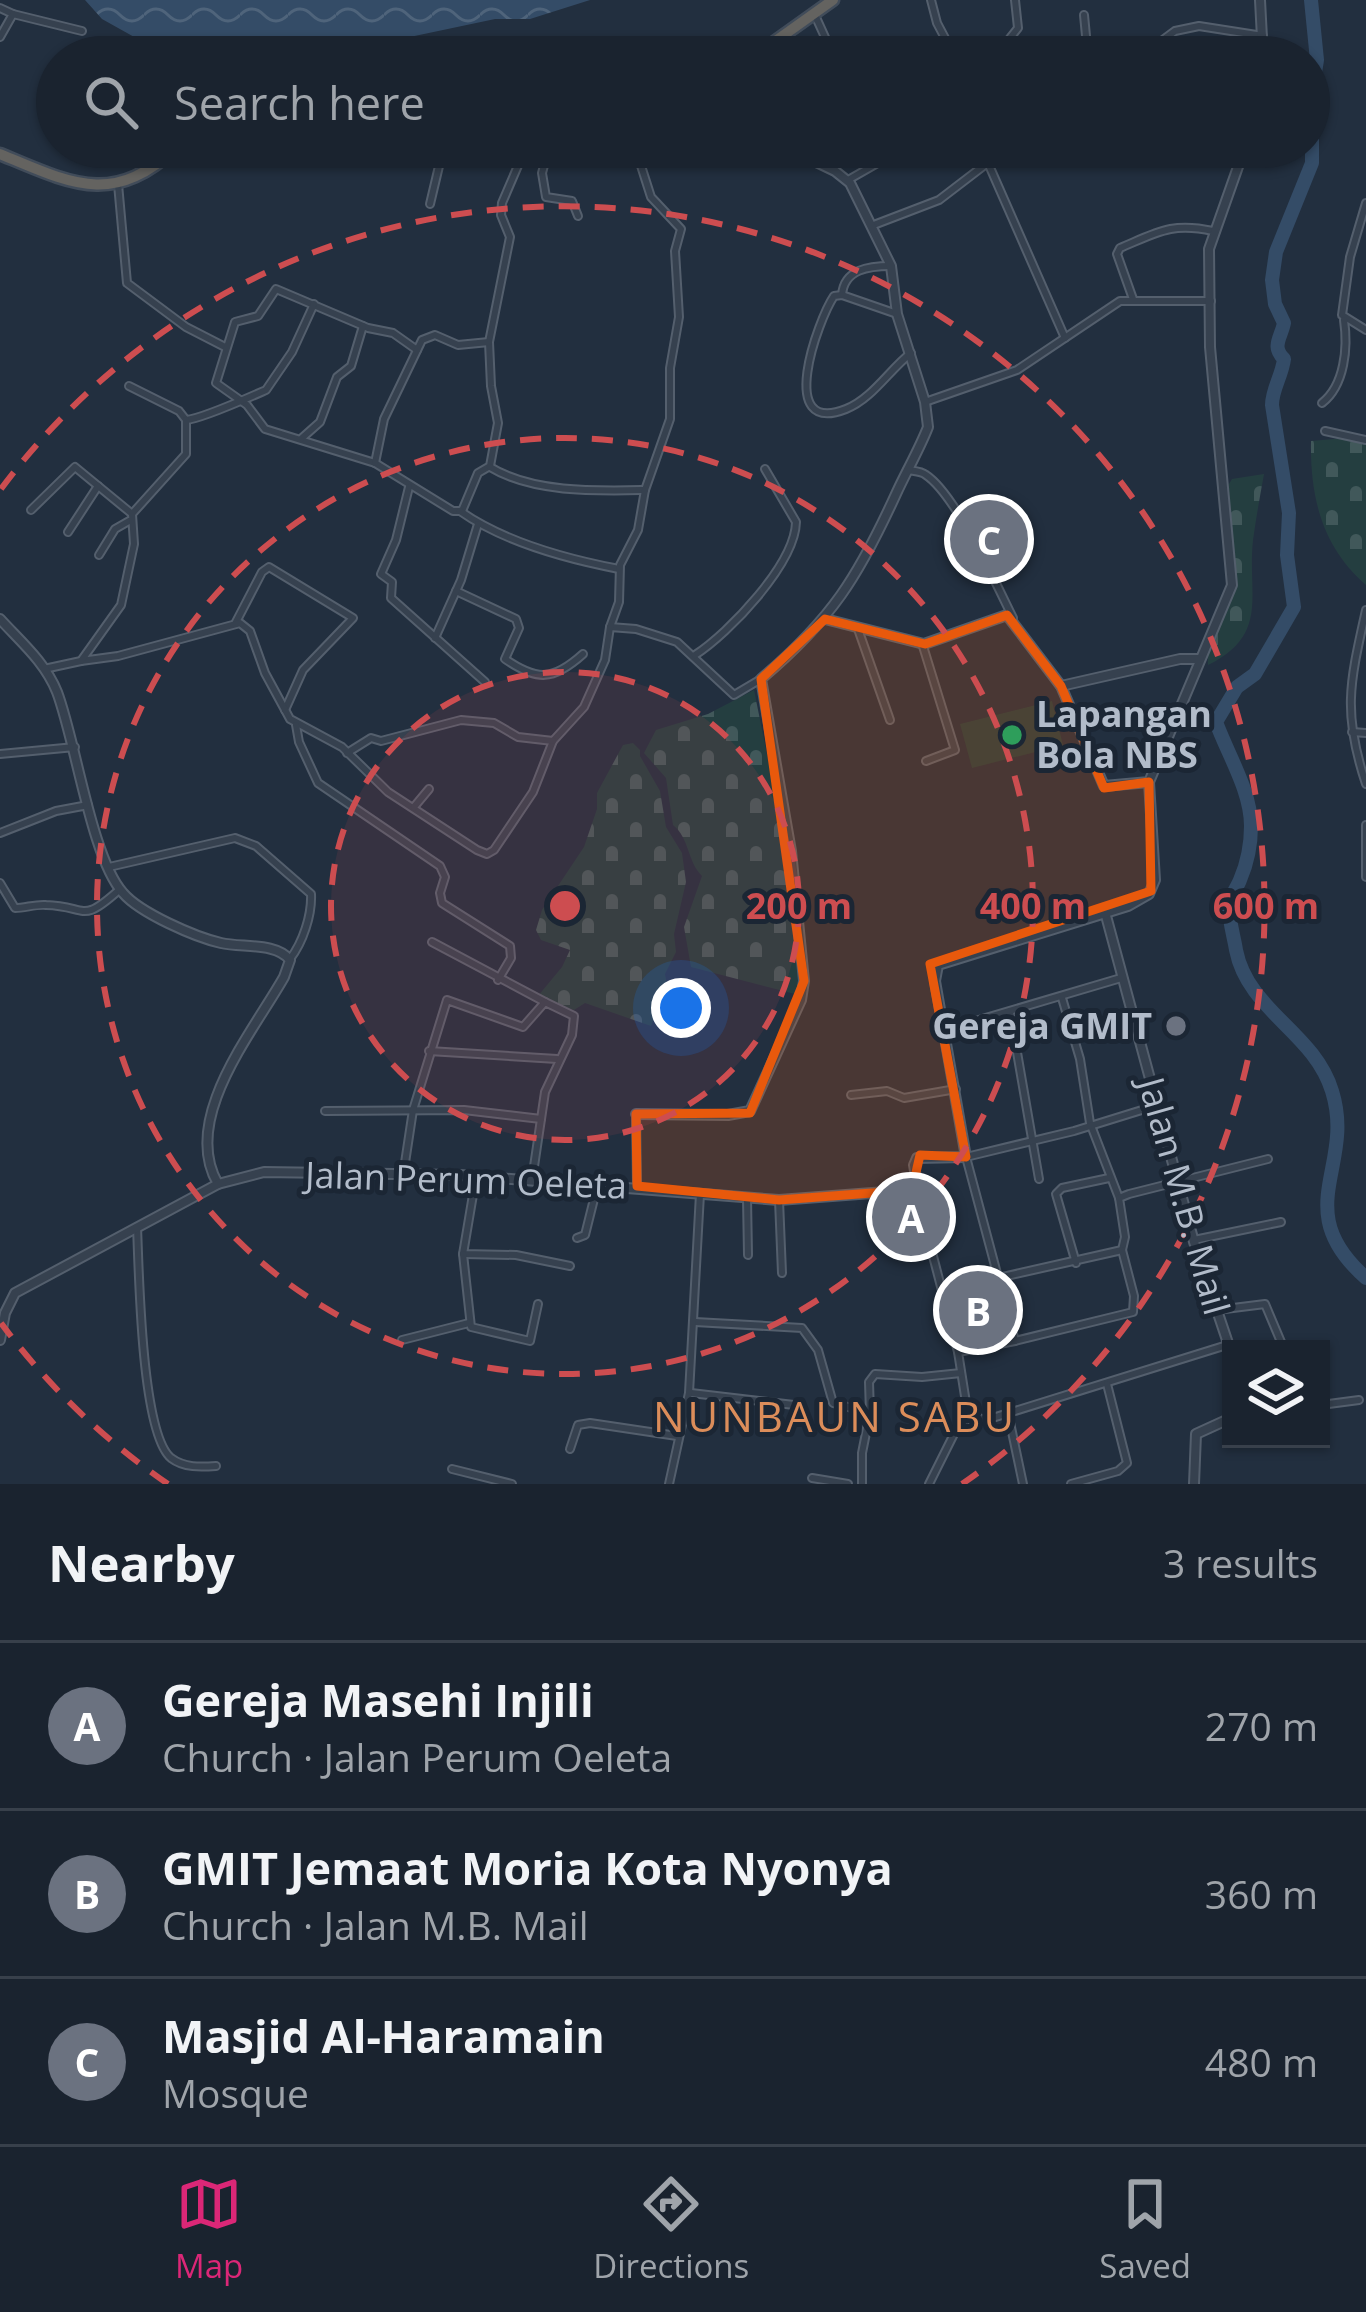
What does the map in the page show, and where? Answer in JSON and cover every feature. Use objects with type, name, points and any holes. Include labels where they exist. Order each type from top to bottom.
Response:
[{"type":"highway","points":[[782,36],[833,0]]},
{"type":"highway","points":[[0,154],[36,167]]},
{"type":"highway","points":[[39,168],[83,184],[118,184],[150,168]]},
{"type":"street","points":[[931,0],[946,36]]},
{"type":"street","points":[[1013,36],[1018,28],[1016,0]]},
{"type":"street","points":[[1168,36],[1199,26],[1263,36],[1260,0]]},
{"type":"street","points":[[0,8],[82,31]]},
{"type":"street","points":[[814,13],[824,36]]},
{"type":"street","points":[[0,37],[14,14]]},
{"type":"street","points":[[1084,15],[1086,36]]},
{"type":"street","points":[[430,204],[439,168]]},
{"type":"street","points":[[460,511],[478,473],[490,466],[498,424],[489,342],[510,237],[501,215],[503,195],[516,168]]},
{"type":"street","points":[[543,168],[546,197],[572,201],[578,217]]},
{"type":"street","points":[[44,668],[118,656],[236,623],[250,631],[284,713],[296,724],[347,753],[376,782],[477,850],[490,853],[525,806],[553,741],[584,707],[605,660],[619,602],[620,569],[638,530],[645,490],[670,419],[670,368],[679,329],[675,251],[680,229],[651,196],[642,168]]},
{"type":"street","points":[[610,627],[656,634],[695,655],[734,695],[761,679],[825,619],[863,566],[928,427],[925,402],[897,314],[891,266],[848,180],[825,168]]},
{"type":"street","points":[[848,180],[869,168]]},
{"type":"street","points":[[871,226],[946,196],[981,168]]},
{"type":"street","points":[[988,168],[1065,338]]},
{"type":"street","points":[[1015,1341],[966,1157],[935,981],[940,962],[1142,900],[1154,884],[1149,782],[1226,605],[1232,573],[1213,381],[1209,249],[1237,168]]},
{"type":"street","points":[[118,184],[127,283],[186,327],[224,347]]},
{"type":"street","points":[[1322,404],[1333,395],[1347,351],[1344,320],[1350,257],[1366,203]]},
{"type":"street","points":[[1132,298],[1120,248],[1168,227],[1214,232]]},
{"type":"street","points":[[842,295],[842,286],[855,272],[891,266]]},
{"type":"street","points":[[417,350],[394,333],[363,326],[276,289],[258,316],[235,322],[216,383],[265,428],[375,464],[478,524],[580,561],[620,569]]},
{"type":"street","points":[[897,314],[842,295],[829,302],[808,366],[805,388],[810,406],[826,411],[848,409],[911,352]]},
{"type":"street","points":[[925,402],[1005,376],[1114,304],[1132,298],[1211,301]]},
{"type":"street","points":[[186,420],[269,387],[314,304]]},
{"type":"street","points":[[1344,320],[1366,330]]},
{"type":"street","points":[[302,438],[325,413],[337,377],[351,366],[363,326]]},
{"type":"street","points":[[375,464],[390,402],[422,340],[435,335],[458,345],[489,342]]},
{"type":"street","points":[[100,555],[115,530],[186,454],[186,420],[179,411],[129,386]]},
{"type":"street","points":[[1325,431],[1366,440]]},
{"type":"street","points":[[490,466],[539,484],[645,490]]},
{"type":"street","points":[[31,510],[75,467],[130,518],[134,544],[121,605],[81,662]]},
{"type":"street","points":[[695,655],[762,590],[790,552],[796,522],[765,470]]},
{"type":"street","points":[[907,470],[923,472],[965,528],[1012,618],[1061,686],[1104,786],[1149,782]]},
{"type":"street","points":[[68,532],[98,487]]},
{"type":"street","points":[[409,487],[381,574],[392,582],[391,598],[485,682]]},
{"type":"street","points":[[434,638],[456,591],[478,524]]},
{"type":"street","points":[[236,623],[269,567],[353,618],[303,670],[284,713]]},
{"type":"street","points":[[456,591],[516,619],[519,628],[505,658],[528,674],[550,675],[583,654]]},
{"type":"street","points":[[1366,610],[1351,676],[1352,732],[1366,784]]},
{"type":"street","points":[[825,619],[922,643],[1002,614],[1012,618]]},
{"type":"street","points":[[0,620],[44,668],[57,692],[88,805],[119,890],[139,908],[217,943],[282,951],[290,958]]},
{"type":"street","points":[[858,629],[890,720]]},
{"type":"street","points":[[922,643],[955,750],[926,760]]},
{"type":"street","points":[[1061,686],[1180,659],[1201,659]]},
{"type":"street","points":[[637,1186],[637,1114],[750,1111],[801,1000],[804,981],[791,851],[761,679]]},
{"type":"street","points":[[347,753],[371,738],[381,741],[461,720],[494,723],[518,737],[553,741]]},
{"type":"street","points":[[296,724],[298,742],[317,783],[440,866],[445,877],[442,904],[510,946],[511,958],[498,980]]},
{"type":"street","points":[[1352,732],[1366,733]]},
{"type":"street","points":[[0,754],[75,747]]},
{"type":"street","points":[[414,807],[429,789]]},
{"type":"street","points":[[0,833],[56,811],[88,805]]},
{"type":"street","points":[[1366,825],[1366,877]]},
{"type":"street","points":[[109,867],[222,840],[248,842],[311,894],[302,939],[284,977],[215,1093],[209,1135],[212,1172],[218,1184]]},
{"type":"street","points":[[0,883],[15,908],[45,904],[78,912],[100,907],[119,890]]},
{"type":"street","name":"Jalan M.B. Mail","points":[[1105,912],[1177,1180],[1226,1340]]},
{"type":"street","points":[[432,942],[574,1016],[572,1035],[545,1092],[532,1180]]},
{"type":"street","points":[[945,1030],[1121,978]]},
{"type":"street","points":[[958,1352],[1132,1312],[1134,1295],[1123,1250],[1119,1198],[1090,1123],[1080,1059],[1062,998]]},
{"type":"street","points":[[404,1176],[413,1110],[447,1000],[523,1027],[545,1002]]},
{"type":"street","points":[[1010,1012],[1039,1179]]},
{"type":"street","points":[[429,1051],[559,1059]]},
{"type":"street","points":[[851,1095],[886,1091],[904,1098],[956,1089]]},
{"type":"street","points":[[929,1484],[954,1434],[971,1416],[915,1186],[917,1158],[966,1157],[1158,1105]]},
{"type":"street","points":[[325,1111],[509,1113],[541,1118]]},
{"type":"street","points":[[1119,1198],[1268,1159]]},
{"type":"street","name":"Jalan Perum Oeleta","points":[[0,1340],[4,1313],[15,1293],[218,1184],[264,1172],[598,1183],[779,1200],[903,1192],[915,1186]]},
{"type":"street","points":[[476,1177],[463,1253],[471,1327],[530,1341],[538,1304]]},
{"type":"street","points":[[1076,1263],[1056,1194],[1062,1188],[1110,1178]]},
{"type":"street","points":[[578,1238],[590,1226],[598,1183]]},
{"type":"street","points":[[669,1484],[689,1393],[700,1194]]},
{"type":"street","points":[[747,1198],[748,1255]]},
{"type":"street","points":[[779,1200],[782,1274]]},
{"type":"street","points":[[1194,1240],[1281,1222]]},
{"type":"street","points":[[136,1227],[143,1337],[158,1439],[180,1463],[216,1466]]},
{"type":"street","points":[[998,1278],[1123,1250]]},
{"type":"street","points":[[463,1253],[516,1255],[570,1266]]},
{"type":"street","points":[[1216,1310],[1265,1304],[1280,1340]]},
{"type":"street","points":[[695,1322],[802,1328],[818,1350],[833,1402],[870,1413]]},
{"type":"street","points":[[402,1340],[470,1323]]},
{"type":"street","name":"Jalan M.B. Mail","points":[[971,1416],[986,1420],[1222,1350]]},
{"type":"street","points":[[862,1484],[869,1382],[875,1374],[962,1373]]},
{"type":"street","points":[[1071,1484],[1118,1471],[1127,1463],[1107,1384]]},
{"type":"street","points":[[689,1393],[794,1405]]},
{"type":"street","points":[[1330,1405],[1359,1400]]},
{"type":"street","points":[[1008,1414],[1023,1484]]},
{"type":"street","points":[[1194,1484],[1196,1434],[1222,1422]]},
{"type":"street","points":[[570,1449],[573,1431],[590,1423],[677,1436]]},
{"type":"street","points":[[452,1469],[512,1484]]},
{"type":"street","points":[[812,1478],[848,1484]]},
{"type":"highlighted area","points":[[1007,615],[1061,686],[1104,788],[1149,782],[1151,891],[930,964],[966,1157],[920,1155],[912,1190],[779,1200],[637,1186],[636,1114],[750,1113],[804,981],[761,679],[825,619],[925,644]]},
{"type":"green space","points":[[1346,438],[1366,442],[1366,585],[1329,538],[1313,482],[1311,441]]},
{"type":"green space","points":[[1264,474],[1253,540],[1248,626],[1227,653],[1208,665],[1210,639],[1233,562],[1229,484],[1232,479]]},
{"type":"green space","points":[[754,690],[786,849],[799,995],[691,967],[684,927],[702,876],[673,825],[666,778],[644,753],[656,730],[708,714]]},
{"type":"green space","name":"Lapangan Bola NBS","points":[[1052,701],[1063,745],[972,768],[960,724]]},
{"type":"green space","points":[[633,743],[660,791],[666,827],[682,853],[686,882],[674,934],[676,952],[651,1026],[585,1003],[574,1010],[538,996],[570,950],[541,940],[536,930],[542,910],[584,847],[597,809],[597,793],[623,745]]},
{"type":"water","points":[[85,0],[590,0],[530,19],[495,19],[414,36],[132,36],[102,19]]},
{"type":"waterway","points":[[1311,0],[1315,36]]},
{"type":"waterway","points":[[1310,168],[1276,252],[1272,280],[1284,323],[1277,346],[1284,359],[1272,405],[1289,513],[1287,555],[1294,607],[1255,674],[1237,687],[1216,722],[1250,813],[1248,854],[1229,905],[1236,950],[1254,989],[1311,1053],[1332,1091],[1336,1143],[1327,1209],[1343,1253],[1366,1278]]},
{"type":"place","name":"Masjid Al-Haramain","points":[[989,539]]},
{"type":"place","name":"Lapangan Bola NBS","points":[[1012,735]]},
{"type":"place","name":"Gereja GMIT","points":[[1176,1026]]},
{"type":"place","name":"Gereja Masehi Injili","points":[[911,1217]]},
{"type":"place","name":"GMIT Jemaat Moria Kota Nyonya","points":[[978,1310]]},
{"type":"district","name":"NUNBAUN SABU","points":[[835,1417]]}]
